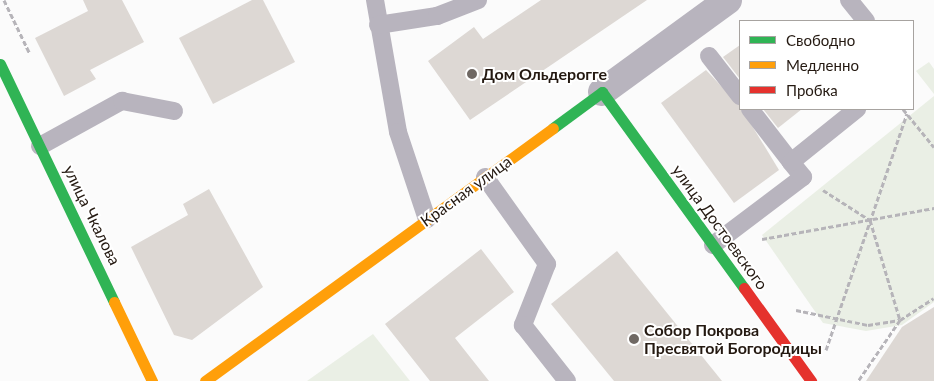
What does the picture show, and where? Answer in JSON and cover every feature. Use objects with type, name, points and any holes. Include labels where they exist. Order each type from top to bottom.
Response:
[{"type":"street","name":"Красная улица","points":[[204,381],[728,0]]},
{"type":"street","name":"улица Чкалова","points":[[0,64],[152,381]]},
{"type":"street","name":"улица Достоевского","points":[[602,92],[807,376]]},
{"type":"lane","points":[[375,0],[398,132],[427,219]]},
{"type":"lane","points":[[849,0],[865,20]]},
{"type":"lane","points":[[378,25],[470,2]]},
{"type":"lane","points":[[709,56],[739,95]]},
{"type":"lane","points":[[40,146],[122,101],[174,111]]},
{"type":"lane","points":[[713,245],[803,177],[751,110]]},
{"type":"lane","points":[[791,162],[856,110]]},
{"type":"lane","points":[[485,177],[548,264],[523,325],[567,381]]},
{"type":"lane","points":[[788,381],[807,376]]},
{"type":"path","points":[[904,110],[934,148]]},
{"type":"path","points":[[826,350],[907,114]]},
{"type":"path","points":[[803,177],[870,220],[900,320]]},
{"type":"path","points":[[756,240],[934,208]]},
{"type":"path","points":[[796,310],[837,321],[868,326],[900,320],[934,298]]},
{"type":"path","points":[[858,381],[900,320]]},
{"type":"shaded area","points":[[929,62],[934,69],[934,94],[916,71]]},
{"type":"shaded area","points":[[934,96],[934,302],[902,325],[866,331],[823,323],[762,235]]},
{"type":"shaded area","points":[[373,334],[410,381],[307,381]]},
{"type":"building","points":[[83,0],[122,0],[144,42],[90,70],[96,79],[64,96],[35,38],[88,11]]},
{"type":"building","points":[[252,0],[263,0],[295,62],[213,104],[179,38]]},
{"type":"building","points":[[541,0],[647,0],[470,120],[428,61],[474,27],[483,39]]},
{"type":"building","points":[[739,46],[739,78],[723,57]]},
{"type":"building","points":[[706,70],[739,105],[739,110],[742,110],[779,170],[734,203],[661,103]]},
{"type":"building","points":[[764,110],[801,110],[778,128]]},
{"type":"building","points":[[209,189],[263,287],[192,340],[174,335],[131,247],[188,215],[183,204]]},
{"type":"building","points":[[481,249],[514,292],[455,338],[489,381],[430,381],[385,324]]},
{"type":"building","name":"Собор Покрова Пресвятой Богородицы","points":[[617,251],[722,381],[614,381],[551,304]]},
{"type":"building","points":[[934,307],[934,381],[866,381],[902,327]]},
{"type":"traffic: fast","points":[[0,64],[114,302]]},
{"type":"traffic: fast","points":[[553,128],[602,92],[744,288]]},
{"type":"traffic: slow","points":[[205,381],[553,128]]},
{"type":"traffic: slow","points":[[114,302],[152,381]]},
{"type":"traffic: jam","points":[[744,288],[811,381]]},
{"type":"place","name":"Дом Ольдерогге","points":[[472,74]]},
{"type":"place","name":"Собор Покрова Пресвятой Богородицы","points":[[634,339]]}]
